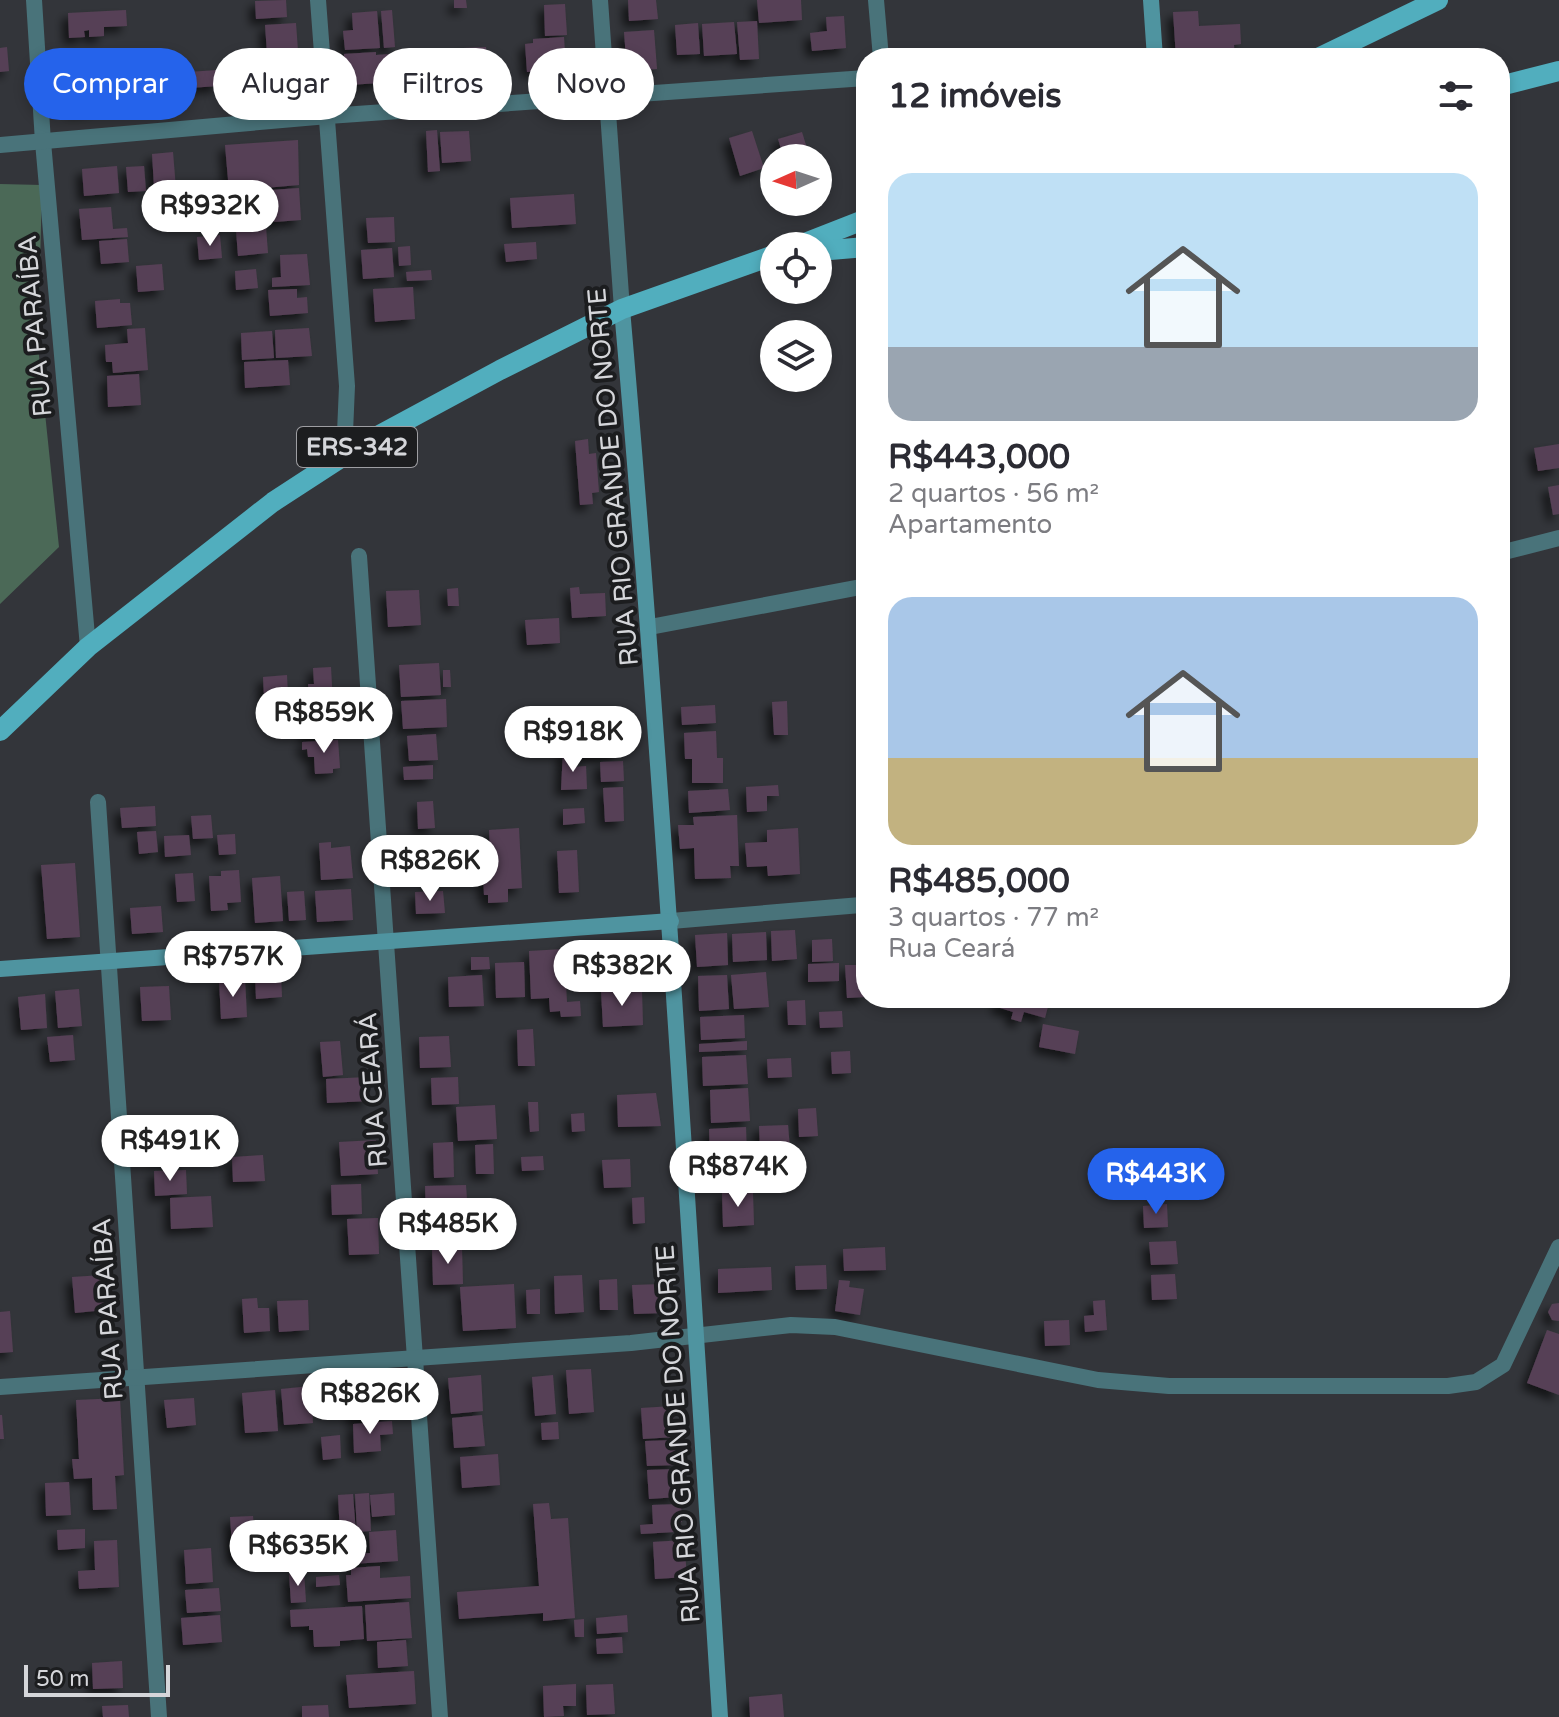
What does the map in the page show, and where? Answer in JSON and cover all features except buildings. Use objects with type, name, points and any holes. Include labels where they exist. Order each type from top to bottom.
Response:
[{"type":"main road","points":[[1339,48],[1438,0]]},
{"type":"main road","points":[[1510,83],[1559,71]]},
{"type":"main road","points":[[832,232],[856,223]]},
{"type":"main road","points":[[832,250],[856,248]]},
{"type":"main road","name":"ERS-342","points":[[0,731],[88,647],[273,502],[344,456],[500,370],[622,309],[760,261]]},
{"type":"street","name":"RUA PARAÍBA","points":[[34,0],[43,142],[88,647]]},
{"type":"street","points":[[318,0],[322,48]]},
{"type":"street","name":"RUA RIO GRANDE DO NORTE","points":[[600,0],[604,48]]},
{"type":"street","points":[[876,0],[880,48]]},
{"type":"street","points":[[1151,0],[1154,48]]},
{"type":"street","points":[[654,92],[856,79]]},
{"type":"street","points":[[357,114],[528,101]]},
{"type":"street","points":[[0,145],[284,120]]},
{"type":"street","points":[[328,120],[347,386],[344,456]]},
{"type":"street","name":"RUA RIO GRANDE DO NORTE","points":[[610,120],[671,921],[720,1717]]},
{"type":"street","points":[[1510,550],[1559,538]]},
{"type":"street","name":"RUA CEARÁ","points":[[359,556],[440,1717]]},
{"type":"street","points":[[650,627],[856,588]]},
{"type":"street","name":"RUA PARAÍBA","points":[[98,802],[159,1717]]},
{"type":"street","points":[[0,969],[856,905]]},
{"type":"street","points":[[0,1387],[631,1343],[791,1325],[835,1327],[1098,1380],[1169,1386],[1448,1386],[1476,1382],[1503,1365],[1559,1247]]},
{"type":"green space","points":[[0,184],[42,185],[38,346],[59,547],[0,604]]}]
